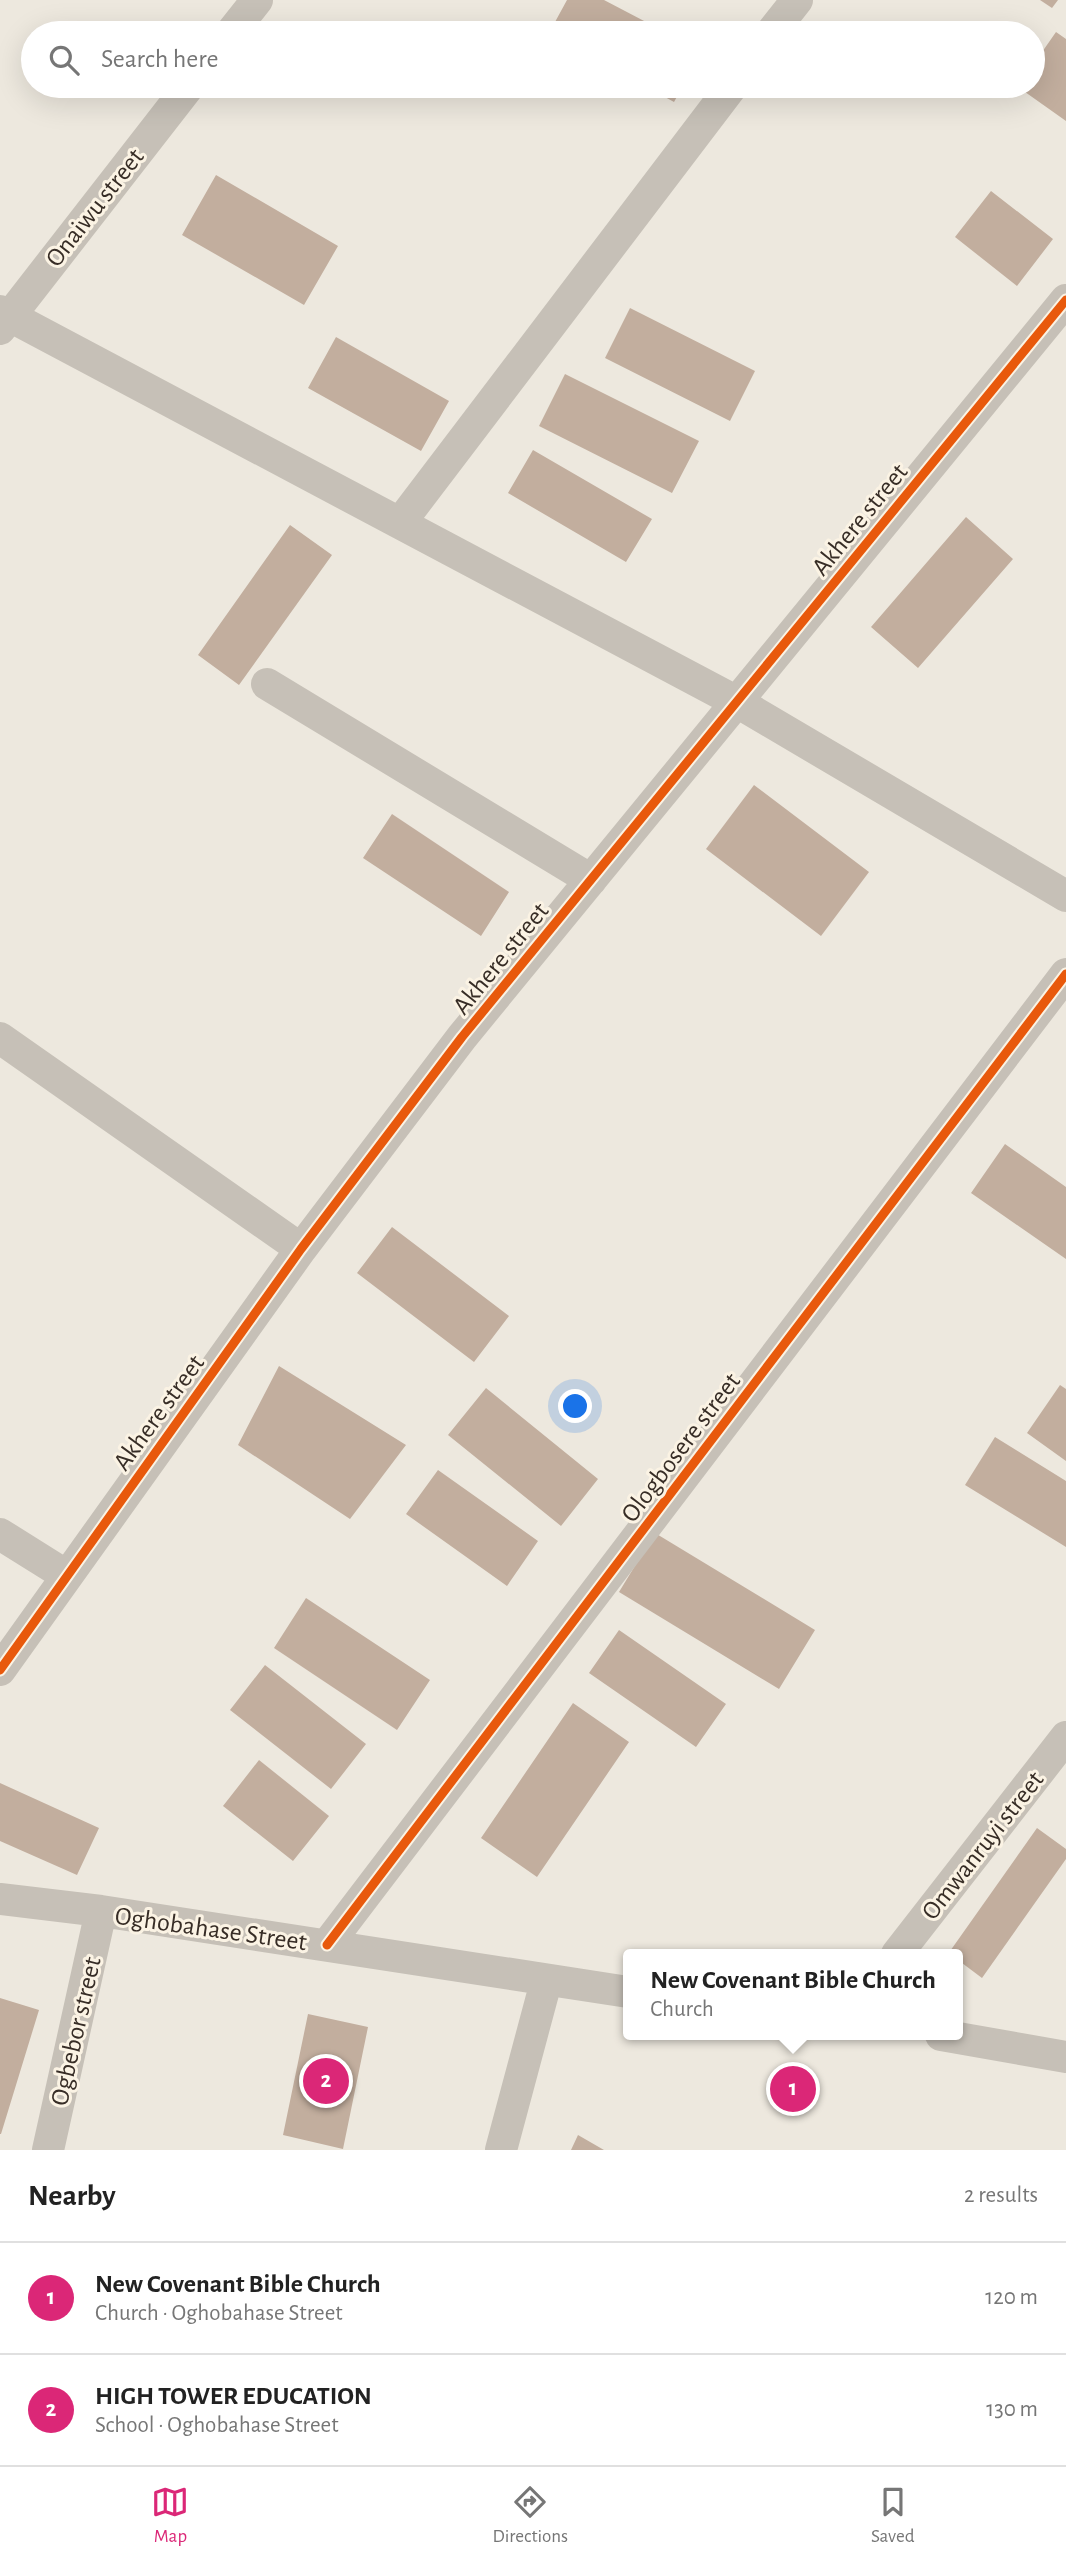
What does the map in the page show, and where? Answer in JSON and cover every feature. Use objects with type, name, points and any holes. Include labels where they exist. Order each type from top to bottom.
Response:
[{"type":"street","points":[[240,21],[257,0]]},
{"type":"street","points":[[780,21],[797,0]]},
{"type":"street","name":"Onaiwu street","points":[[3,319],[179,98]]},
{"type":"street","points":[[400,523],[723,98]]},
{"type":"street","name":"Akhere street","points":[[0,1670],[301,1248],[462,1037],[1066,300]]},
{"type":"street","points":[[3,319],[400,523],[737,702],[1066,896]]},
{"type":"street","points":[[267,684],[591,880]]},
{"type":"street","name":"Ologbosere street","points":[[327,1945],[1066,974]]},
{"type":"street","points":[[0,1038],[301,1248]]},
{"type":"street","points":[[0,1534],[67,1576]]},
{"type":"street","name":"Omwanruyi street","points":[[901,1949],[1066,1737]]},
{"type":"street","name":"Oghobahase Street","points":[[0,1899],[101,1911],[546,1982],[623,1991]]},
{"type":"street","name":"Ogbebor street","points":[[48,2150],[101,1911]]},
{"type":"street","points":[[501,2150],[546,1982]]},
{"type":"street","points":[[963,2039],[1066,2056]]},
{"type":"building","points":[[567,0],[604,0],[644,21],[556,21]]},
{"type":"building","points":[[1040,0],[1058,0],[1052,8]]},
{"type":"building","points":[[1056,32],[1066,39],[1066,121],[1034,98],[1045,98],[1045,48]]},
{"type":"building","points":[[216,175],[338,246],[304,305],[182,235]]},
{"type":"building","points":[[991,191],[1053,239],[1017,286],[955,237]]},
{"type":"building","points":[[630,308],[755,371],[730,421],[605,358]]},
{"type":"building","points":[[336,337],[449,401],[421,451],[308,388]]},
{"type":"building","points":[[565,374],[699,441],[672,493],[539,426]]},
{"type":"building","points":[[533,450],[652,519],[626,562],[508,493]]},
{"type":"building","points":[[966,517],[1013,559],[918,668],[871,627]]},
{"type":"building","points":[[290,525],[332,555],[239,685],[198,655]]},
{"type":"building","points":[[754,785],[869,872],[821,936],[706,849]]},
{"type":"building","points":[[392,814],[509,892],[481,936],[363,858]]},
{"type":"building","points":[[1005,1144],[1066,1187],[1066,1259],[971,1193]]},
{"type":"building","points":[[392,1227],[509,1316],[474,1362],[357,1273]]},
{"type":"building","points":[[279,1366],[406,1445],[350,1519],[238,1445]]},
{"type":"building","points":[[1060,1385],[1066,1389],[1066,1461],[1027,1433]]},
{"type":"building","points":[[486,1388],[598,1479],[561,1526],[448,1435]]},
{"type":"building","points":[[995,1437],[1066,1481],[1066,1547],[965,1485]]},
{"type":"building","points":[[438,1470],[538,1541],[507,1586],[406,1514]]},
{"type":"building","points":[[655,1533],[815,1630],[779,1689],[619,1592]]},
{"type":"building","points":[[306,1598],[430,1680],[397,1730],[274,1648]]},
{"type":"building","points":[[619,1630],[726,1704],[696,1747],[589,1673]]},
{"type":"building","points":[[265,1665],[366,1744],[331,1789],[230,1710]]},
{"type":"building","points":[[573,1703],[629,1742],[537,1877],[481,1838]]},
{"type":"building","points":[[259,1760],[329,1816],[293,1861],[223,1806]]},
{"type":"building","points":[[0,1783],[99,1828],[77,1875],[0,1841]]},
{"type":"building","points":[[1037,1828],[1066,1849],[1066,1859],[982,1978],[963,1964],[963,1949],[952,1949]]},
{"type":"building","points":[[0,1998],[39,2010],[1,2134],[0,2134]]},
{"type":"building","points":[[308,2014],[368,2027],[343,2149],[283,2135]]},
{"type":"building","points":[[578,2135],[604,2150],[571,2150]]},
{"type":"cycle path","points":[[0,1670],[301,1249],[462,1037],[1066,300]]},
{"type":"cycle path","points":[[327,1945],[1066,974]]},
{"type":"place","name":"HIGH TOWER EDUCATION","points":[[326,2081]]},
{"type":"place","name":"New Covenant Bible Church","points":[[793,2089]]}]
